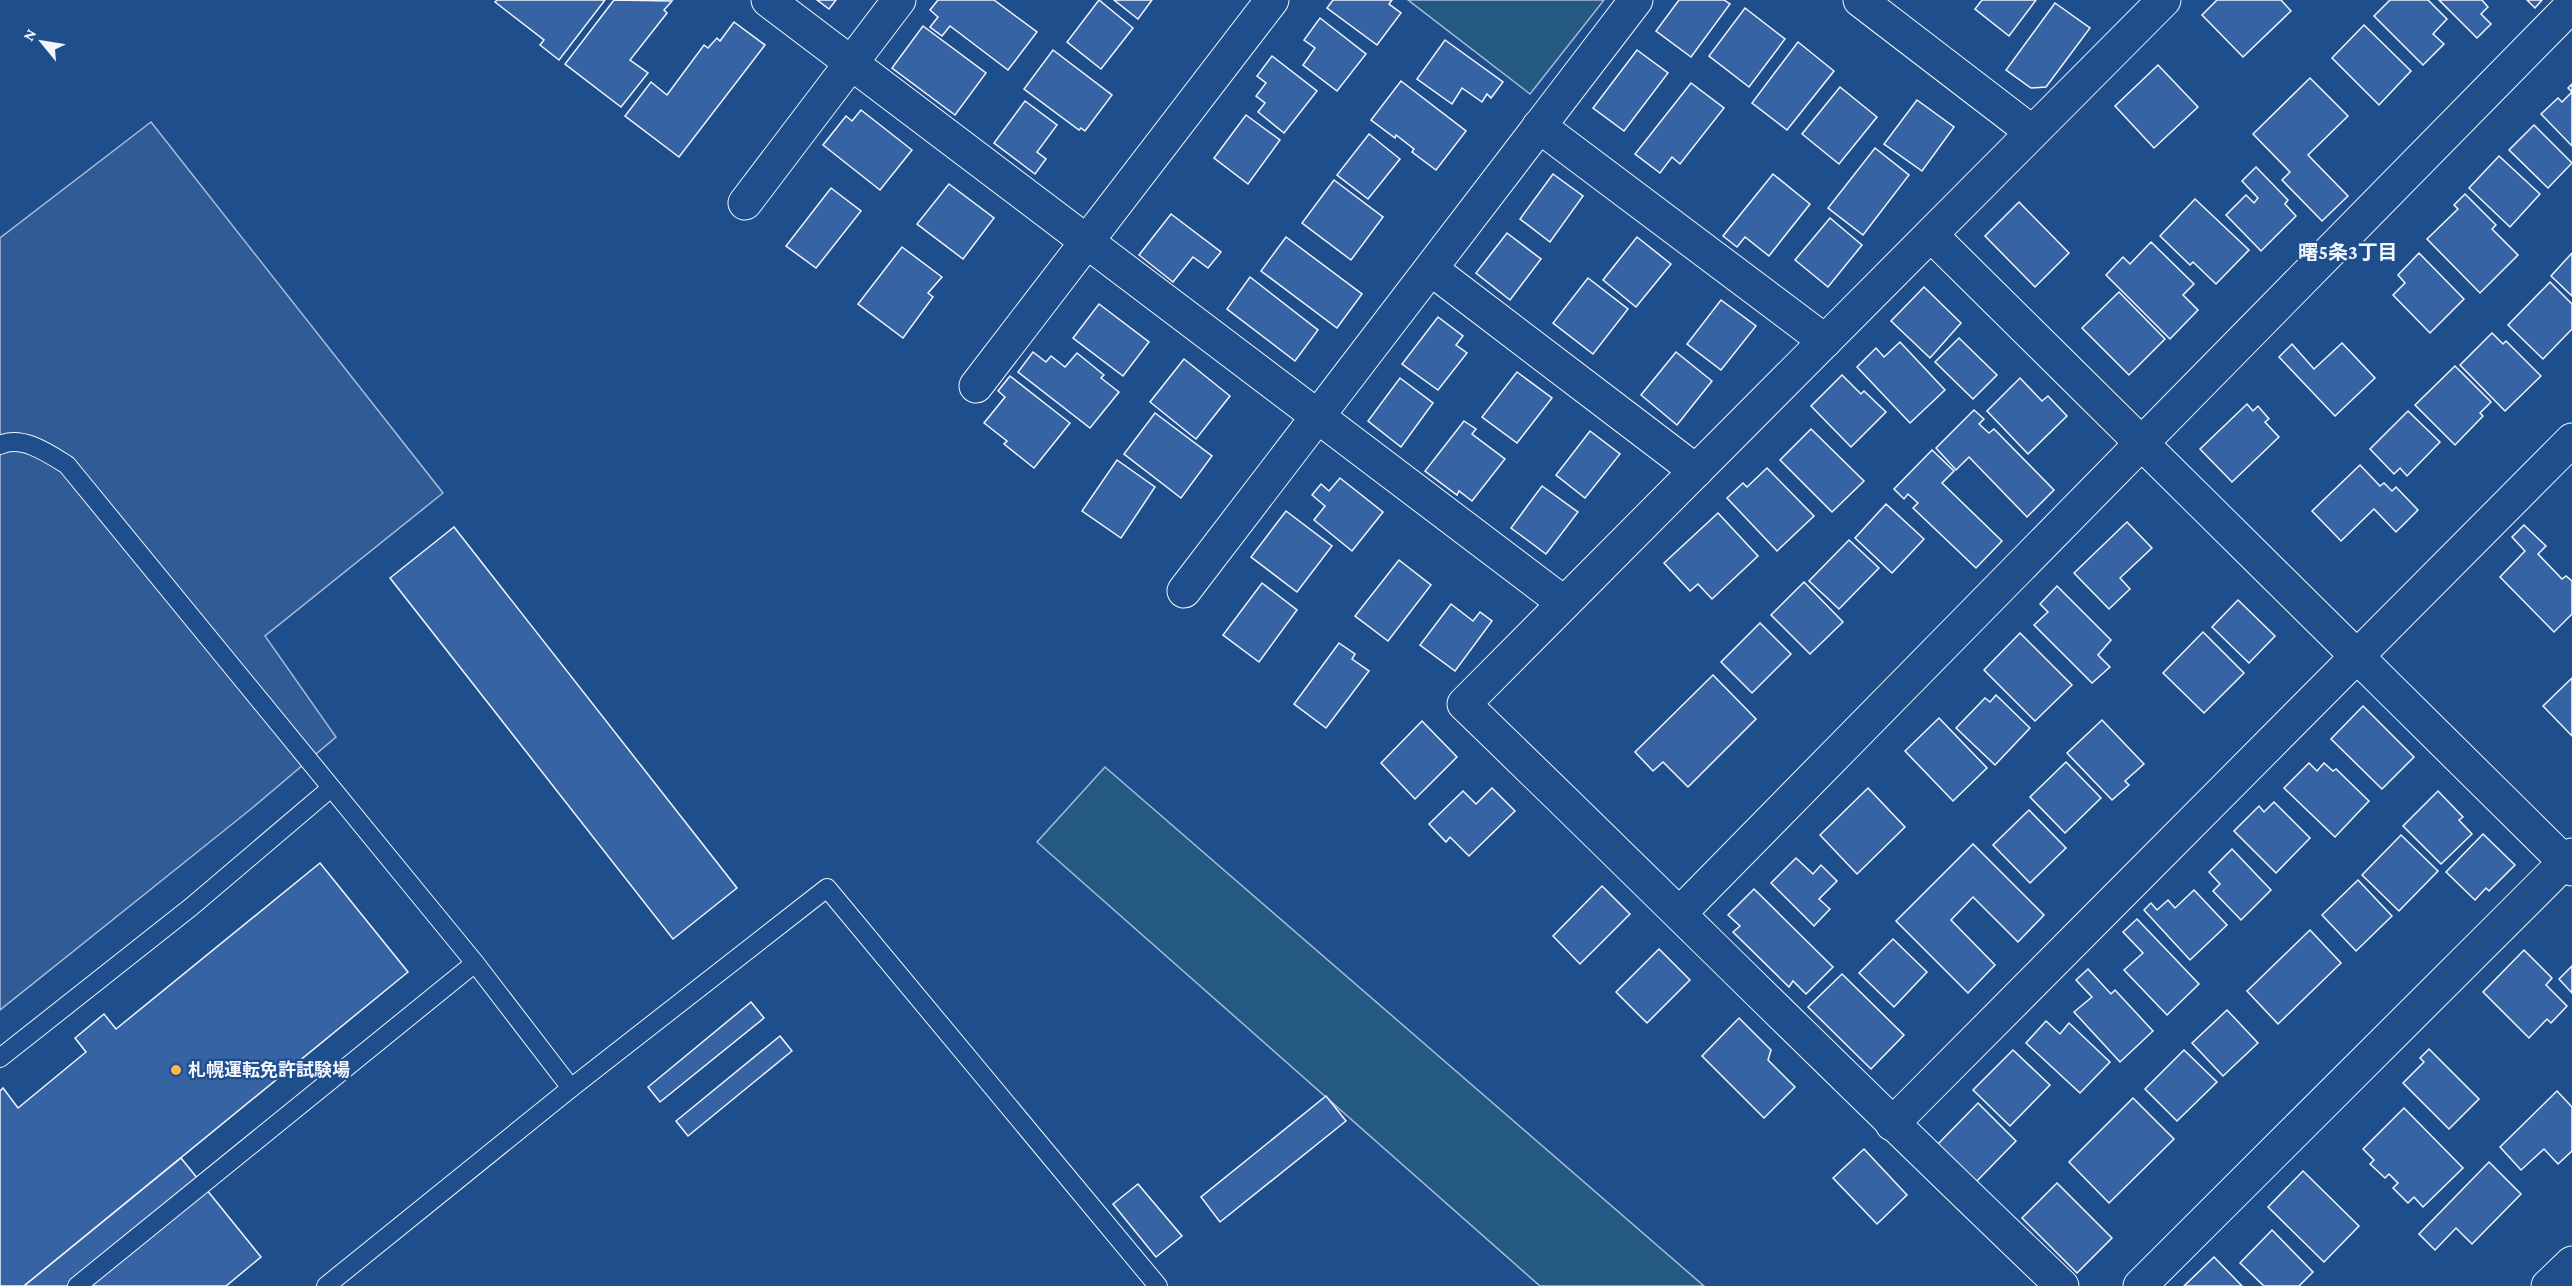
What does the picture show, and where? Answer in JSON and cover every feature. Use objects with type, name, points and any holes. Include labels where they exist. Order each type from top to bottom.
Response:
[{"type":"street","points":[[768,0],[1564,603]]},
{"type":"street","points":[[745,203],[899,0]]},
{"type":"street","points":[[976,387],[1272,0]]},
{"type":"street","points":[[1184,591],[1636,0]]},
{"type":"street","points":[[1860,0],[2032,132]]},
{"type":"street","points":[[2062,1286],[1892,1124],[1680,913],[1464,704],[2164,0]]},
{"type":"street","points":[[1680,913],[2572,5]]},
{"type":"street","points":[[1539,126],[1825,341]]},
{"type":"street","points":[[1931,235],[2570,862],[2140,1286]]},
{"type":"street","points":[[1431,269],[1696,471]]},
{"type":"street","points":[[1892,1124],[2572,440]]},
{"type":"street","points":[[2548,1286],[2572,1263]]},
{"type":"lane","points":[[0,445],[8,442],[39,448],[67,465],[475,963],[571,1088]]},
{"type":"lane","points":[[0,1058],[191,907],[331,788]]},
{"type":"lane","points":[[327,1286],[571,1088],[827,888],[1158,1286]]},
{"type":"lane","points":[[77,1286],[475,963]]},
{"type":"shaded area","points":[[1408,0],[1604,0],[1530,94]]},
{"type":"shaded area","points":[[151,122],[443,493],[265,636],[336,737],[251,809],[0,1010],[0,238]]},
{"type":"shaded area","points":[[1105,767],[1704,1286],[1540,1286],[1037,842]]},
{"type":"building","points":[[497,0],[605,0],[559,60],[540,45],[544,40],[495,2]]},
{"type":"building","points":[[614,0],[672,1],[664,10],[667,13],[630,60],[648,73],[621,107],[565,64]]},
{"type":"building","points":[[817,0],[836,0],[829,9]]},
{"type":"building","points":[[938,0],[994,0],[1037,32],[1008,70],[950,26],[942,36],[930,27],[938,17],[930,10]]},
{"type":"building","points":[[1099,0],[1133,28],[1101,69],[1067,42]]},
{"type":"building","points":[[1114,0],[1152,0],[1138,19]]},
{"type":"building","points":[[1333,0],[1392,0],[1389,4],[1401,13],[1377,45],[1327,8]]},
{"type":"building","points":[[1679,0],[1724,0],[1730,4],[1691,57],[1656,31]]},
{"type":"building","points":[[1982,0],[2036,0],[2009,36],[1975,9]]},
{"type":"building","points":[[2217,0],[2281,0],[2291,11],[2243,57],[2202,15]]},
{"type":"building","points":[[2390,0],[2428,0],[2447,19],[2433,34],[2444,44],[2423,65],[2374,16]]},
{"type":"building","points":[[2439,0],[2482,0],[2488,7],[2481,14],[2491,24],[2477,38]]},
{"type":"building","points":[[2527,0],[2542,0],[2535,8]]},
{"type":"building","points":[[2055,3],[2090,28],[2046,87],[2031,88],[2006,70]]},
{"type":"building","points":[[1745,8],[1785,39],[1749,87],[1709,56]]},
{"type":"building","points":[[1320,18],[1366,54],[1337,91],[1303,65],[1315,48],[1304,40]]},
{"type":"building","points":[[734,22],[765,45],[679,157],[625,116],[651,82],[667,95],[704,45],[708,48],[717,38],[720,41]]},
{"type":"building","points":[[2364,25],[2411,71],[2379,105],[2332,58]]},
{"type":"building","points":[[923,26],[986,73],[955,115],[892,68]]},
{"type":"building","points":[[1445,40],[1503,82],[1491,98],[1487,94],[1482,102],[1462,88],[1452,104],[1417,79]]},
{"type":"building","points":[[1798,42],[1834,71],[1787,130],[1752,103]]},
{"type":"building","points":[[1053,50],[1112,95],[1085,131],[1081,128],[1079,130],[1024,89]]},
{"type":"building","points":[[1637,50],[1668,73],[1624,131],[1593,108]]},
{"type":"building","points":[[1272,56],[1317,91],[1284,133],[1258,112],[1265,103],[1256,96],[1266,83],[1257,76]]},
{"type":"building","points":[[2158,65],[2198,107],[2154,148],[2115,106]]},
{"type":"building","points":[[2310,78],[2348,116],[2308,155],[2348,196],[2322,221],[2282,180],[2290,172],[2253,134]]},
{"type":"building","points":[[1401,81],[1466,131],[1436,170],[1412,152],[1414,149],[1396,135],[1395,138],[1371,120]]},
{"type":"building","points":[[1691,83],[1724,108],[1680,164],[1672,157],[1660,173],[1635,154]]},
{"type":"building","points":[[1840,87],[1877,117],[1839,164],[1802,134]]},
{"type":"building","points":[[2572,92],[2572,146],[2541,114],[2558,98],[2562,102]]},
{"type":"building","points":[[1917,100],[1954,127],[1922,171],[1884,144]]},
{"type":"building","points":[[1025,101],[1057,125],[1037,152],[1046,159],[1035,174],[994,143]]},
{"type":"building","points":[[861,110],[912,150],[880,190],[823,145],[846,116],[852,121]]},
{"type":"building","points":[[1246,115],[1280,140],[1248,184],[1214,158]]},
{"type":"building","points":[[2534,125],[2572,163],[2548,188],[2509,150]]},
{"type":"building","points":[[1369,134],[1400,159],[1368,199],[1337,175]]},
{"type":"building","points":[[1875,148],[1909,175],[1863,235],[1828,208]]},
{"type":"building","points":[[2499,156],[2540,194],[2510,227],[2469,188]]},
{"type":"building","points":[[2256,167],[2288,200],[2285,204],[2296,216],[2261,251],[2226,215],[2246,195],[2254,203],[2258,198],[2242,181]]},
{"type":"building","points":[[1553,174],[1583,196],[1550,242],[1520,219]]},
{"type":"building","points":[[1773,174],[1810,204],[1769,256],[1745,237],[1737,247],[1723,236]]},
{"type":"building","points":[[1334,180],[1383,217],[1351,260],[1302,223]]},
{"type":"building","points":[[949,184],[994,218],[963,259],[917,224]]},
{"type":"building","points":[[831,188],[861,211],[816,268],[786,246]]},
{"type":"building","points":[[2465,194],[2496,225],[2492,229],[2518,255],[2480,293],[2427,239],[2458,209],[2454,205]]},
{"type":"building","points":[[2195,199],[2249,250],[2216,284],[2193,262],[2190,265],[2160,236]]},
{"type":"building","points":[[2019,202],[2069,253],[2035,287],[1985,236]]},
{"type":"building","points":[[1171,214],[1221,252],[1208,268],[1193,257],[1173,282],[1139,255]]},
{"type":"building","points":[[1830,218],[1862,245],[1828,287],[1795,260]]},
{"type":"building","points":[[1507,233],[1541,259],[1510,300],[1476,273]]},
{"type":"building","points":[[1286,237],[1362,294],[1337,328],[1261,271]]},
{"type":"building","points":[[1637,237],[1671,264],[1636,307],[1603,280]]},
{"type":"building","points":[[2151,242],[2194,284],[2183,295],[2198,310],[2170,339],[2106,275],[2123,257],[2130,264]]},
{"type":"building","points":[[902,247],[942,277],[928,293],[933,297],[903,338],[858,304]]},
{"type":"building","points":[[2419,253],[2464,299],[2430,333],[2393,295],[2405,283],[2398,275]]},
{"type":"building","points":[[2572,253],[2572,296],[2551,276]]},
{"type":"building","points":[[1250,277],[1318,330],[1295,361],[1227,309]]},
{"type":"building","points":[[1588,278],[1628,309],[1593,354],[1553,323]]},
{"type":"building","points":[[2550,282],[2572,304],[2572,329],[2543,359],[2508,325]]},
{"type":"building","points":[[1924,287],[1961,323],[1930,358],[1891,321]]},
{"type":"building","points":[[2119,292],[2165,339],[2129,375],[2082,328]]},
{"type":"building","points":[[1721,300],[1756,326],[1721,370],[1687,344]]},
{"type":"building","points":[[1099,304],[1149,342],[1123,376],[1073,338]]},
{"type":"building","points":[[1438,317],[1463,336],[1456,345],[1467,353],[1438,390],[1402,364]]},
{"type":"building","points":[[2492,333],[2503,344],[2506,341],[2541,376],[2505,411],[2460,365]]},
{"type":"building","points":[[1959,338],[1997,375],[1973,399],[1935,362]]},
{"type":"building","points":[[1900,342],[1945,390],[1910,423],[1857,367],[1876,348],[1884,357]]},
{"type":"building","points":[[2342,343],[2375,378],[2335,416],[2279,357],[2292,344],[2314,369]]},
{"type":"building","points":[[1033,352],[1046,362],[1051,356],[1065,367],[1077,353],[1104,375],[1101,378],[1119,392],[1090,428],[1018,372]]},
{"type":"building","points":[[1676,352],[1712,381],[1677,425],[1641,395]]},
{"type":"building","points":[[1184,359],[1230,396],[1196,439],[1150,402]]},
{"type":"building","points":[[2455,366],[2491,402],[2480,413],[2483,416],[2455,445],[2415,405]]},
{"type":"building","points":[[1517,372],[1552,398],[1517,443],[1482,417]]},
{"type":"building","points":[[1842,375],[1861,394],[1864,391],[1886,412],[1851,447],[1811,406]]},
{"type":"building","points":[[1010,376],[1070,423],[1034,468],[1004,444],[1007,441],[984,423],[1005,397],[998,391]]},
{"type":"building","points":[[1400,378],[1433,403],[1401,447],[1368,421]]},
{"type":"building","points":[[2020,378],[2042,401],[2048,396],[2067,416],[2028,454],[1987,411]]},
{"type":"building","points":[[2247,404],[2253,411],[2258,406],[2269,419],[2265,422],[2279,437],[2232,482],[2200,449]]},
{"type":"building","points":[[1974,410],[1984,419],[1979,424],[1989,433],[1994,429],[2054,490],[2027,517],[1969,457],[1956,470],[1936,448]]},
{"type":"building","points":[[2408,411],[2440,442],[2407,476],[2400,468],[2394,474],[2370,449]]},
{"type":"building","points":[[1155,413],[1212,456],[1181,498],[1124,454]]},
{"type":"building","points":[[1464,421],[1476,429],[1472,434],[1505,459],[1472,501],[1459,491],[1457,495],[1425,471]]},
{"type":"building","points":[[1811,429],[1864,481],[1832,512],[1780,460]]},
{"type":"building","points":[[1590,431],[1620,454],[1585,498],[1556,475]]},
{"type":"building","points":[[1932,450],[1954,471],[1942,483],[2002,541],[1976,568],[1913,508],[1918,503],[1908,494],[1904,499],[1894,489]]},
{"type":"building","points":[[1117,460],[1155,487],[1121,538],[1082,511]]},
{"type":"building","points":[[2360,465],[2380,486],[2384,483],[2392,491],[2396,487],[2418,510],[2396,532],[2374,509],[2341,541],[2312,511]]},
{"type":"building","points":[[1767,468],[1814,516],[1777,551],[1727,498],[1743,483],[1747,487]]},
{"type":"building","points":[[1340,478],[1383,512],[1352,551],[1314,520],[1325,506],[1312,495],[1321,484],[1329,491]]},
{"type":"building","points":[[1542,486],[1578,512],[1546,554],[1511,528]]},
{"type":"building","points":[[1886,504],[1924,539],[1892,573],[1855,538]]},
{"type":"building","points":[[1286,511],[1332,546],[1297,592],[1251,557]]},
{"type":"building","points":[[1718,513],[1758,556],[1712,599],[1698,584],[1690,591],[1664,563]]},
{"type":"building","points":[[2127,522],[2152,548],[2120,578],[2130,589],[2109,609],[2074,573]]},
{"type":"building","points":[[2524,525],[2546,546],[2538,554],[2562,579],[2566,576],[2572,581],[2572,614],[2554,632],[2500,577],[2525,551],[2512,537]]},
{"type":"building","points":[[454,527],[737,888],[673,939],[390,578]]},
{"type":"building","points":[[1849,540],[1879,568],[1839,609],[1809,581]]},
{"type":"building","points":[[1399,560],[1431,585],[1388,641],[1355,616]]},
{"type":"building","points":[[1804,582],[1843,622],[1810,654],[1771,615]]},
{"type":"building","points":[[1262,583],[1297,610],[1259,662],[1223,635]]},
{"type":"building","points":[[2057,586],[2111,640],[2098,655],[2110,667],[2092,683],[2034,625],[2048,612],[2040,604]]},
{"type":"building","points":[[2238,600],[2275,636],[2249,663],[2212,627]]},
{"type":"building","points":[[1451,604],[1473,621],[1480,612],[1492,621],[1455,671],[1420,645]]},
{"type":"building","points":[[1760,623],[1791,654],[1752,693],[1721,662]]},
{"type":"building","points":[[2203,632],[2244,673],[2204,713],[2163,673]]},
{"type":"building","points":[[2020,633],[2072,685],[2035,721],[1984,670]]},
{"type":"building","points":[[1339,643],[1355,654],[1352,659],[1369,671],[1326,728],[1294,704]]},
{"type":"building","points":[[1713,675],[1756,719],[1688,787],[1663,762],[1653,771],[1635,752]]},
{"type":"building","points":[[2572,678],[2572,736],[2543,706]]},
{"type":"building","points":[[1996,695],[2030,728],[1995,765],[1956,728],[1985,698],[1990,702]]},
{"type":"building","points":[[2363,706],[2414,757],[2382,789],[2331,739]]},
{"type":"building","points":[[1939,718],[1987,768],[1953,801],[1905,751]]},
{"type":"building","points":[[2102,720],[2144,764],[2125,781],[2129,785],[2112,800],[2067,753]]},
{"type":"building","points":[[1422,721],[1457,757],[1415,799],[1381,763]]},
{"type":"building","points":[[2066,762],[2101,798],[2065,833],[2030,797]]},
{"type":"building","points":[[2309,763],[2317,771],[2324,763],[2333,771],[2336,769],[2369,801],[2335,837],[2284,788]]},
{"type":"building","points":[[1492,788],[1515,811],[1469,856],[1450,837],[1446,842],[1429,824],[1463,791],[1476,804]]},
{"type":"building","points":[[1868,788],[1905,827],[1857,874],[1820,835]]},
{"type":"building","points":[[2438,791],[2463,817],[2459,820],[2472,834],[2441,864],[2403,826]]},
{"type":"building","points":[[2274,802],[2310,838],[2276,873],[2234,831],[2259,806],[2264,812]]},
{"type":"building","points":[[2029,810],[2066,848],[2030,883],[1993,845]]},
{"type":"building","points":[[2483,834],[2515,865],[2489,891],[2486,888],[2475,900],[2446,872]]},
{"type":"building","points":[[2401,835],[2438,871],[2399,911],[2362,875]]},
{"type":"building","points":[[1973,844],[2044,915],[2018,942],[1973,897],[1951,920],[1995,965],[1968,993],[1896,921]]},
{"type":"building","points":[[2232,849],[2271,890],[2241,920],[2213,891],[2220,884],[2209,872]]},
{"type":"building","points":[[1796,858],[1813,874],[1821,865],[1837,881],[1819,899],[1830,909],[1814,926],[1771,883]]},
{"type":"building","name":"札幌運転免許試験場","points":[[320,863],[408,972],[24,1286],[0,1286],[0,1091],[3,1088],[18,1108],[86,1052],[75,1038],[104,1014],[116,1029]]},
{"type":"building","points":[[2358,880],[2392,916],[2356,951],[2322,915]]},
{"type":"building","points":[[1602,886],[1630,914],[1580,964],[1553,936]]},
{"type":"building","points":[[1754,889],[1833,967],[1806,994],[1793,981],[1789,987],[1733,932],[1740,926],[1728,915]]},
{"type":"building","points":[[2194,890],[2227,925],[2190,960],[2144,910],[2151,903],[2157,910],[2168,900],[2175,908]]},
{"type":"building","points":[[2137,919],[2199,984],[2167,1015],[2124,970],[2143,953],[2123,932]]},
{"type":"building","points":[[2310,930],[2341,963],[2278,1024],[2247,991]]},
{"type":"building","points":[[1893,939],[1927,972],[1894,1007],[1859,973]]},
{"type":"building","points":[[1659,949],[1690,980],[1647,1023],[1616,992]]},
{"type":"building","points":[[2524,950],[2552,978],[2546,985],[2567,1006],[2551,1023],[2547,1019],[2529,1038],[2483,992]]},
{"type":"building","points":[[2572,966],[2572,993],[2559,979]]},
{"type":"building","points":[[2088,969],[2111,994],[2115,990],[2153,1031],[2120,1062],[2074,1012],[2092,997],[2076,980]]},
{"type":"building","points":[[1842,974],[1904,1035],[1871,1069],[1808,1007]]},
{"type":"building","points":[[751,1002],[764,1018],[660,1102],[648,1087]]},
{"type":"building","points":[[2227,1010],[2258,1043],[2223,1076],[2192,1043]]},
{"type":"building","points":[[1739,1018],[1771,1050],[1768,1060],[1795,1087],[1764,1118],[1702,1056]]},
{"type":"building","points":[[2046,1021],[2060,1034],[2069,1023],[2110,1062],[2080,1093],[2026,1043]]},
{"type":"building","points":[[780,1036],[792,1051],[688,1136],[676,1121]]},
{"type":"building","points":[[2429,1049],[2479,1099],[2449,1129],[2403,1083],[2424,1062],[2420,1058]]},
{"type":"building","points":[[2013,1050],[2050,1085],[2010,1126],[1973,1090]]},
{"type":"building","points":[[2184,1050],[2217,1082],[2177,1121],[2145,1089]]},
{"type":"building","points":[[2557,1091],[2572,1107],[2572,1151],[2558,1164],[2544,1149],[2521,1170],[2500,1147]]},
{"type":"building","points":[[1326,1096],[1346,1121],[1220,1222],[1201,1197]]},
{"type":"building","points":[[2133,1098],[2174,1139],[2109,1203],[2069,1162]]},
{"type":"building","points":[[1978,1103],[2016,1141],[1976,1182],[1937,1145]]},
{"type":"building","points":[[2404,1108],[2463,1168],[2423,1207],[2414,1197],[2408,1203],[2393,1188],[2398,1183],[2389,1174],[2385,1178],[2370,1164],[2374,1160],[2363,1149]]},
{"type":"building","points":[[1864,1149],[1907,1195],[1877,1224],[1833,1178]]},
{"type":"building","points":[[181,1158],[261,1257],[226,1286],[24,1286]]},
{"type":"building","points":[[2489,1162],[2521,1194],[2472,1244],[2456,1228],[2435,1250],[2419,1234]]},
{"type":"building","points":[[2303,1171],[2359,1226],[2324,1262],[2268,1207]]},
{"type":"building","points":[[2057,1183],[2112,1238],[2077,1273],[2022,1218]]},
{"type":"building","points":[[1138,1184],[1182,1236],[1156,1257],[1113,1204]]},
{"type":"building","points":[[2272,1230],[2313,1272],[2299,1286],[2264,1286],[2240,1263]]},
{"type":"building","points":[[2214,1257],[2242,1286],[2184,1286]]},
{"type":"place","name":"札幌運転免許試験場","points":[[176,1070]]},
{"type":"district","name":"曙5条3丁目","points":[[2348,252]]}]
